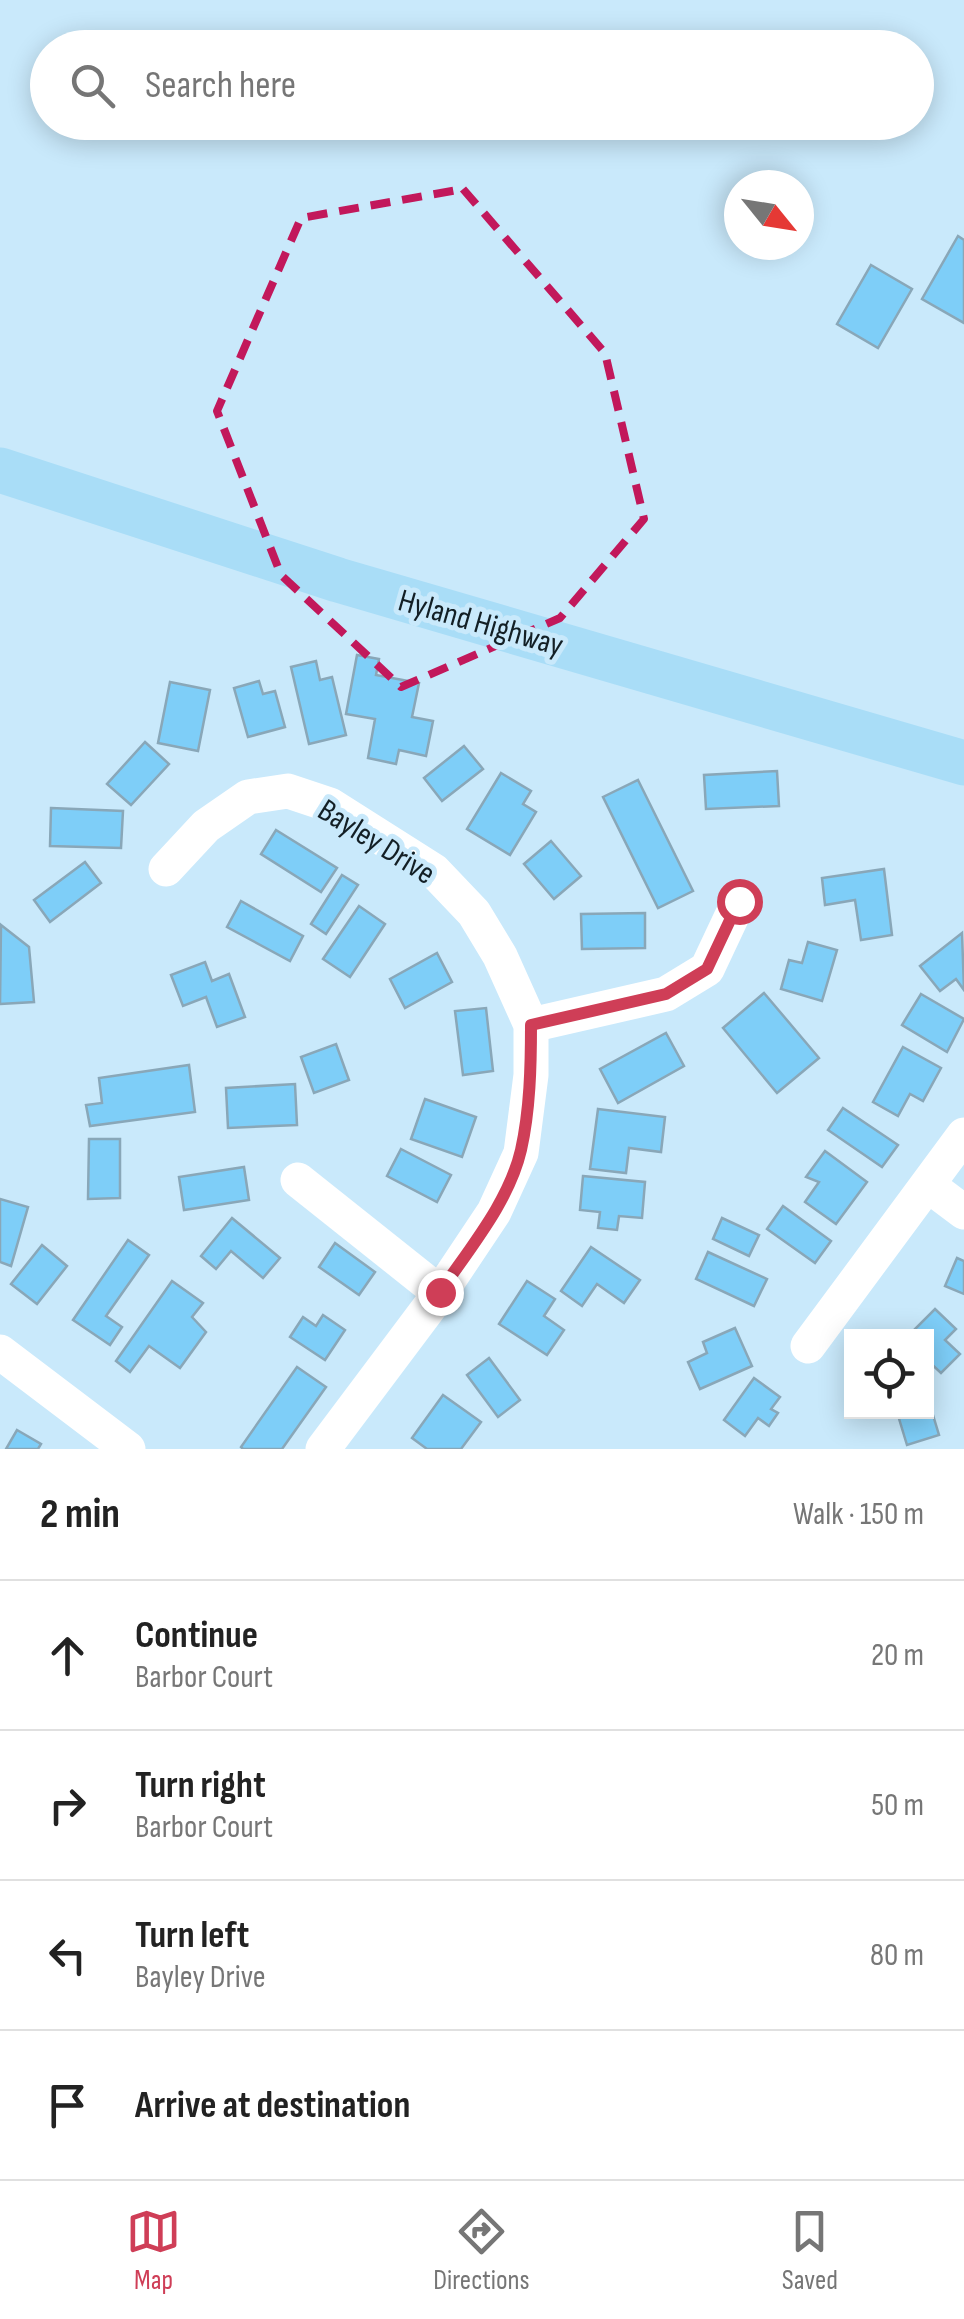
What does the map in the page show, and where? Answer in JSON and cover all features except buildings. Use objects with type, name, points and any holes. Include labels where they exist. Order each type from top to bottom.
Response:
[{"type":"main road","name":"Hyland Highway","points":[[0,470],[338,580],[964,763]]},
{"type":"street","name":"Bayley Drive","points":[[166,869],[206,826],[248,796],[288,791],[330,805],[434,871],[474,914],[500,956],[531,1025],[530,1075],[520,1152],[494,1212],[440,1292],[323,1449]]},
{"type":"street","points":[[531,1025],[666,994],[693,978],[707,969],[739,901]]},
{"type":"street","points":[[808,1346],[964,1135]]},
{"type":"street","points":[[298,1180],[440,1292]]},
{"type":"street","points":[[928,1185],[964,1212]]},
{"type":"street","points":[[0,1352],[128,1449]]},
{"type":"highlighted area","points":[[463,189],[605,353],[644,519],[560,618],[401,687],[281,575],[217,411],[301,218]]},
{"type":"route","points":[[440,1292],[494,1212],[520,1152],[530,1075],[531,1025],[666,994],[707,969],[739,901]]}]
